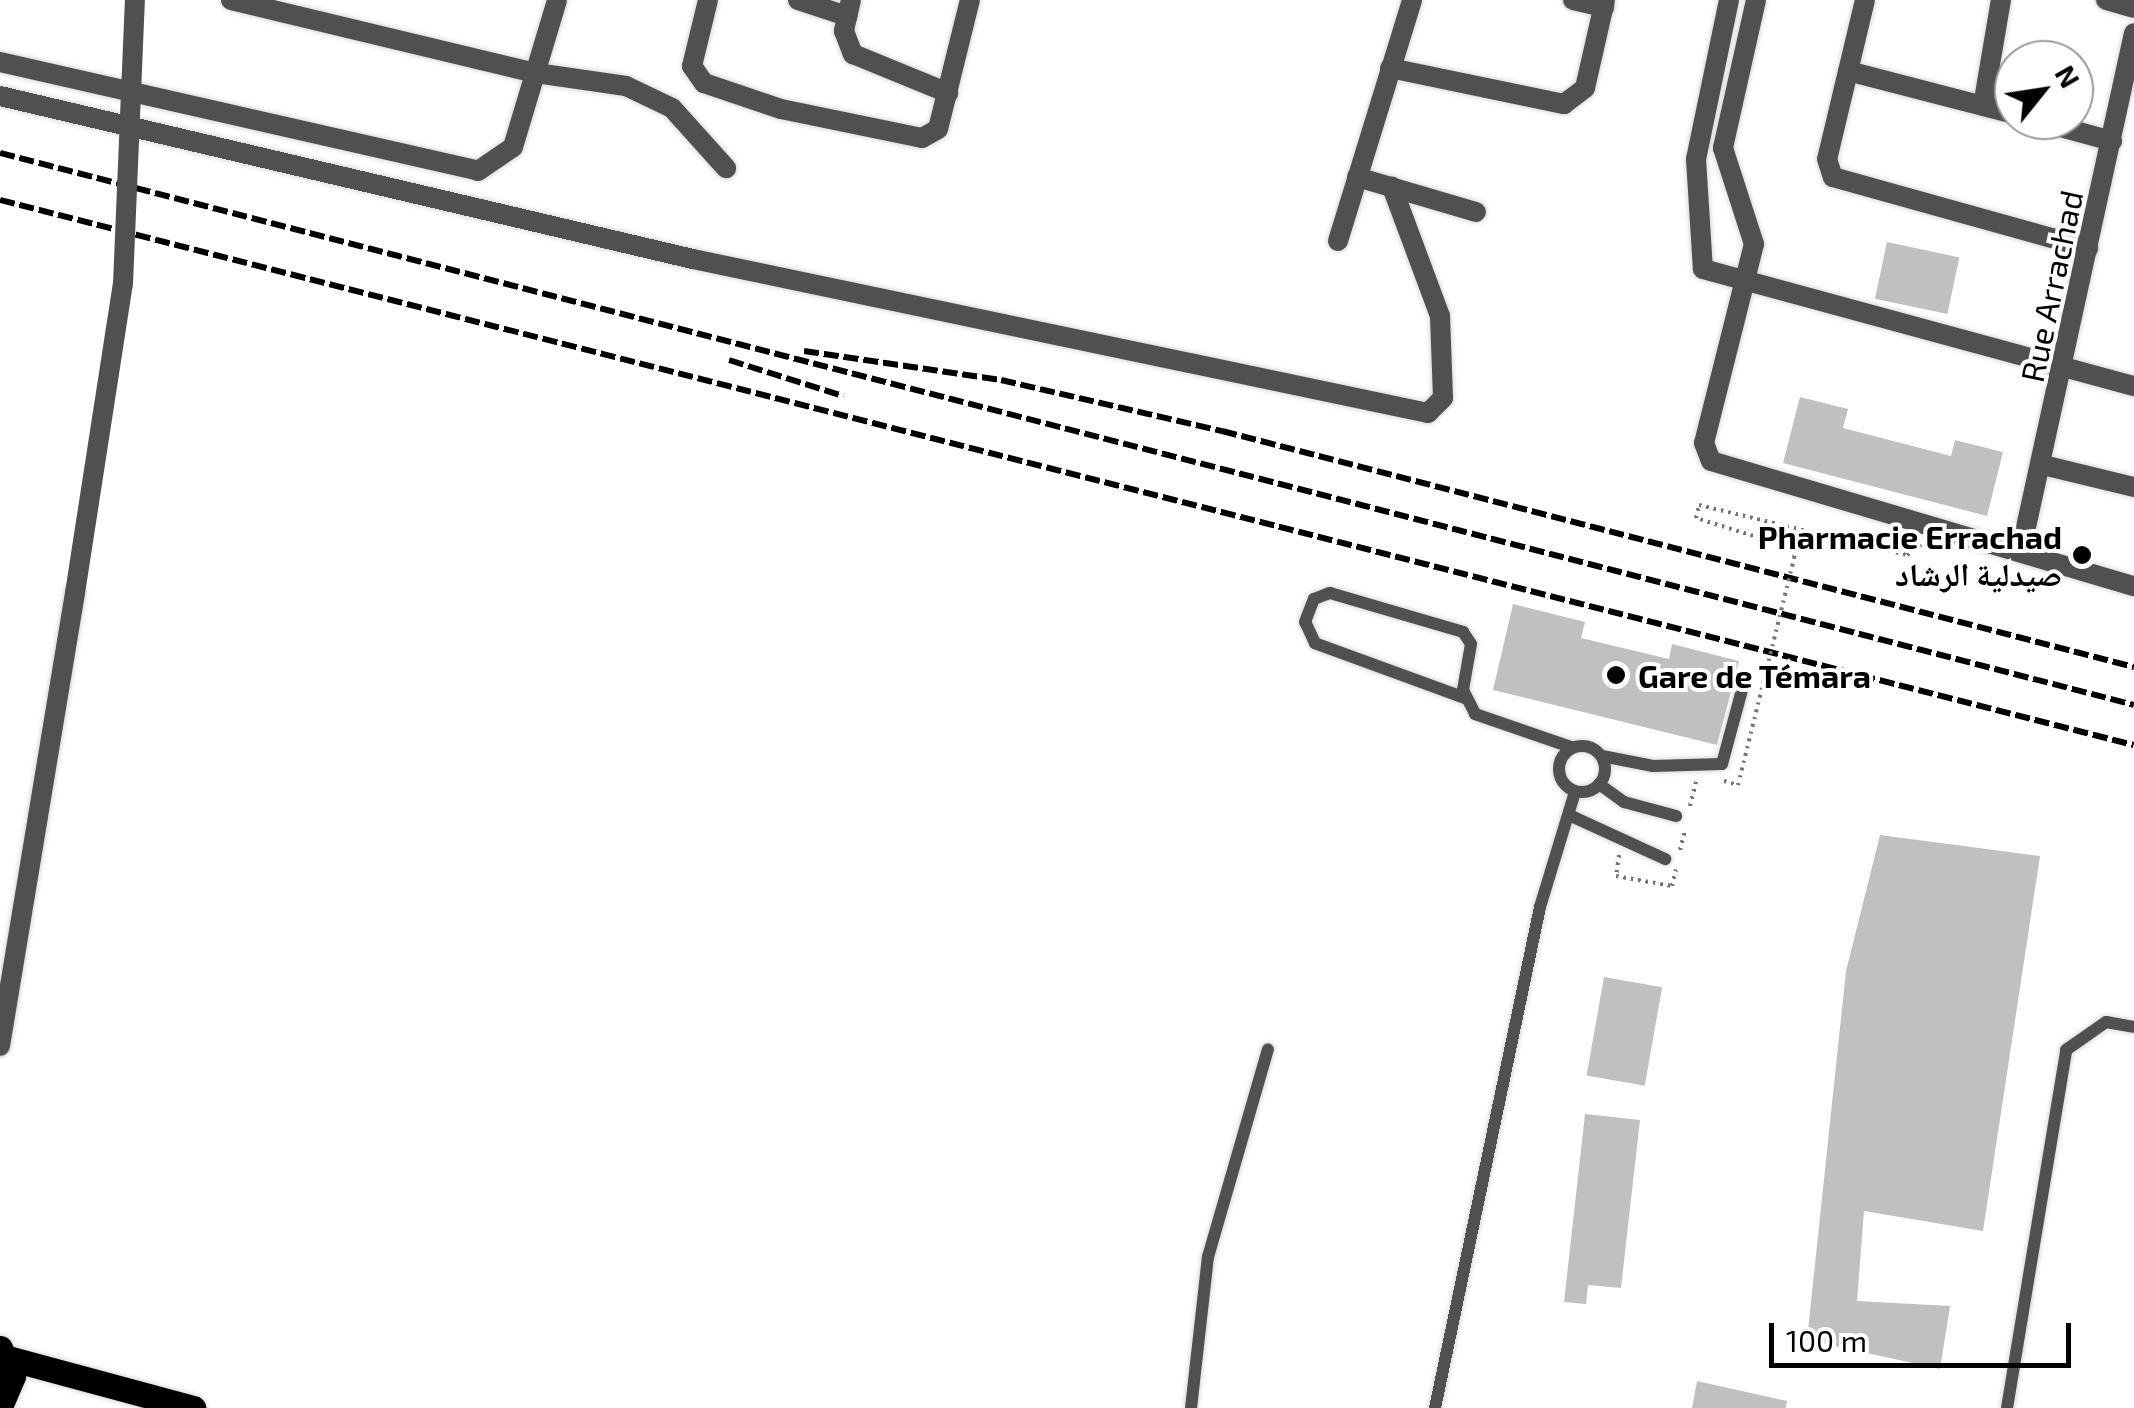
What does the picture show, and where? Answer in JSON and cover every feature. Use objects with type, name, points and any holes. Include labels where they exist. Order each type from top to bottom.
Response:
[{"type":"main road","points":[[0,1406],[12,1376],[4,1353]]},
{"type":"main road","points":[[4,1353],[193,1408]]},
{"type":"street","points":[[0,1046],[123,284],[135,0]]},
{"type":"street","points":[[231,0],[536,73],[626,86],[672,108],[726,168]]},
{"type":"street","points":[[314,22],[318,0]]},
{"type":"street","points":[[0,62],[478,172],[513,147],[557,0]]},
{"type":"street","points":[[708,0],[692,66],[730,96],[922,138],[938,128],[970,0]]},
{"type":"street","points":[[798,0],[849,8],[853,54],[948,93]]},
{"type":"street","points":[[1338,241],[1412,0]]},
{"type":"street","points":[[1390,68],[1564,104],[1585,88],[1604,3],[1573,0]]},
{"type":"street","points":[[1729,0],[1694,197],[1704,269],[1744,286],[2065,372],[2134,386]]},
{"type":"street","points":[[1756,0],[1723,148],[1754,233],[1704,443],[1710,462],[2022,550],[2134,586]]},
{"type":"street","points":[[1864,0],[1827,159],[1843,185],[2088,248]]},
{"type":"street","points":[[1984,106],[2001,0]]},
{"type":"street","points":[[2106,0],[2134,8]]},
{"type":"street","name":"Rue Arrachad","points":[[2022,550],[2065,372],[2112,141],[2127,105],[2134,32]]},
{"type":"street","points":[[1848,70],[1994,109]]},
{"type":"street","points":[[0,96],[693,260],[1428,413],[1443,398],[1440,316],[1392,187]]},
{"type":"street","points":[[2094,136],[2112,141]]},
{"type":"street","points":[[1358,177],[1476,212]]},
{"type":"street","points":[[2042,465],[2134,488]]},
{"type":"lane","points":[[1465,698],[1472,644],[1463,632],[1330,593],[1314,599],[1304,622],[1315,644],[1465,698],[1482,718],[1602,756],[1654,766],[1722,764],[1742,690]]},
{"type":"lane","points":[[1571,747],[1559,776],[1575,792]]},
{"type":"lane","points":[[1599,784],[1602,756]]},
{"type":"lane","points":[[1575,792],[1599,784]]},
{"type":"lane","points":[[1599,784],[1624,802],[1676,816]]},
{"type":"lane","points":[[1434,1408],[1540,907],[1575,792]]},
{"type":"lane","points":[[1569,815],[1621,843],[1665,859]]},
{"type":"lane","points":[[2007,1408],[2066,1050],[2106,1022],[2134,1027]]},
{"type":"lane","points":[[1191,1408],[1208,1258],[1268,1049]]},
{"type":"path","points":[[1738,784],[1796,548],[1696,518],[1699,505],[1907,556]]},
{"type":"path","points":[[1621,843],[1616,876],[1630,878]]},
{"type":"building","points":[[1887,242],[1959,257],[1947,314],[1875,299]]},
{"type":"building","points":[[1800,397],[1848,409],[1843,428],[1951,456],[1955,440],[2003,452],[1987,516],[1783,463]]},
{"type":"building","name":"Gare de Témara","points":[[1513,604],[1585,622],[1581,638],[1669,659],[1672,644],[1739,661],[1717,745],[1493,690]]},
{"type":"building","points":[[1880,835],[2040,856],[1983,1231],[1864,1211],[1857,1301],[1950,1306],[1940,1369],[1807,1340],[1846,971]]},
{"type":"building","points":[[1604,977],[1662,987],[1645,1086],[1587,1075]]},
{"type":"building","points":[[1585,1114],[1640,1120],[1621,1288],[1588,1285],[1586,1304],[1564,1302]]},
{"type":"building","points":[[1697,1381],[1787,1401],[1786,1408],[1692,1408]]},
{"type":"railway","points":[[0,153],[2134,705]]},
{"type":"railway","points":[[0,200],[2134,745]]},
{"type":"railway","points":[[804,351],[1001,380],[1222,431],[2134,667]]},
{"type":"railway","points":[[729,360],[843,396]]},
{"type":"place","name":"Pharmacie Errachad صيدلية الرشاد","points":[[2082,555]]},
{"type":"place","name":"Gare de Témara","points":[[1616,675]]}]
